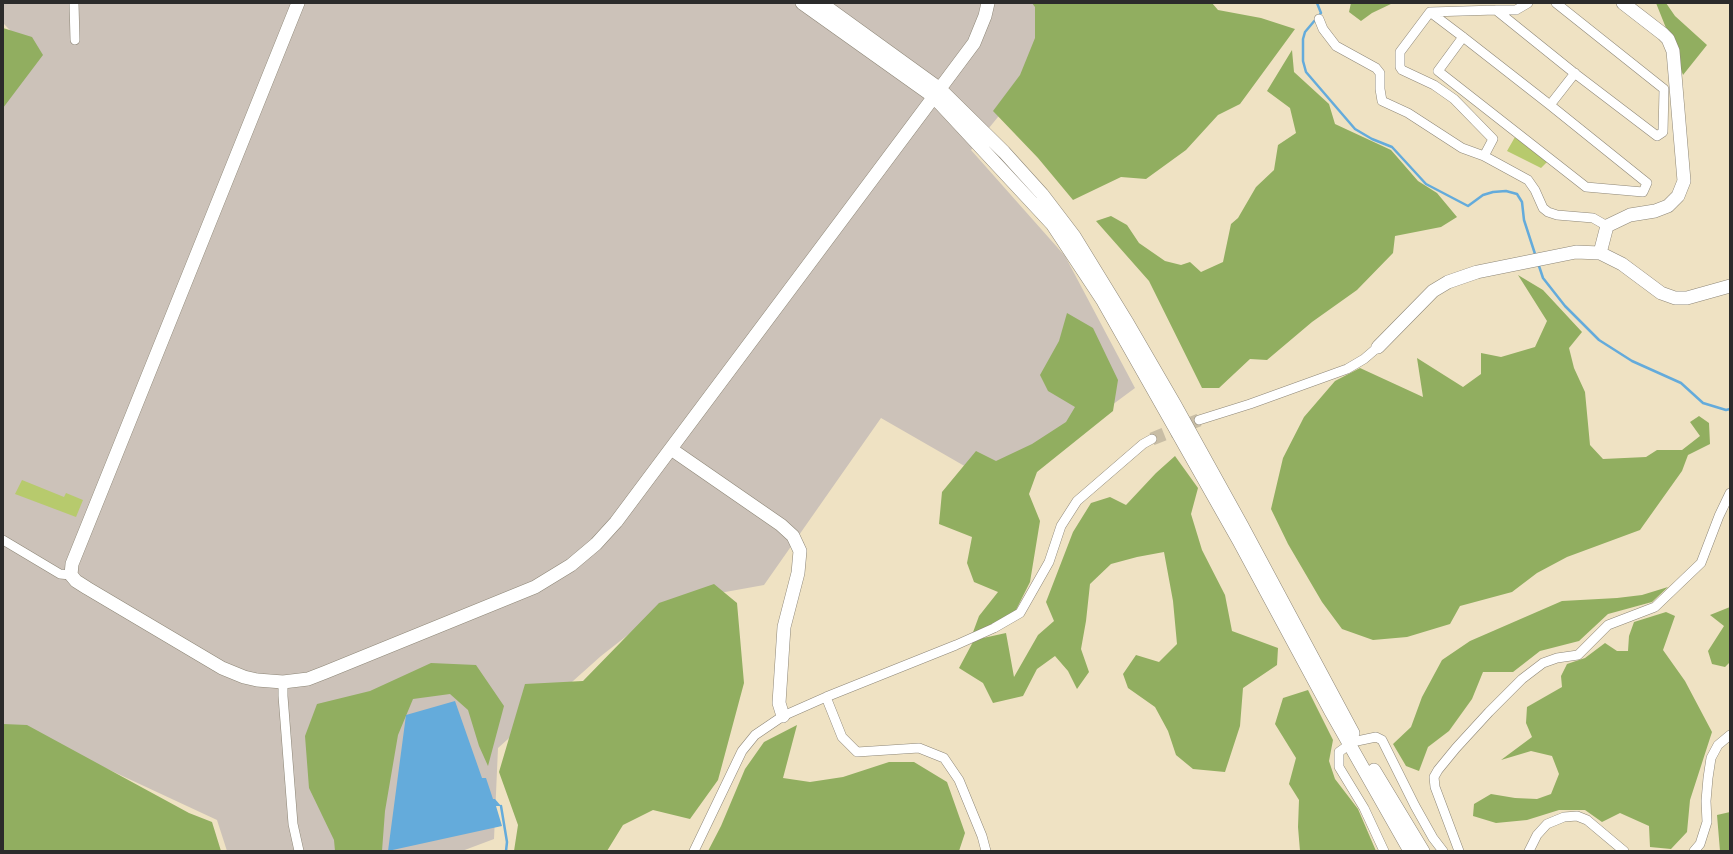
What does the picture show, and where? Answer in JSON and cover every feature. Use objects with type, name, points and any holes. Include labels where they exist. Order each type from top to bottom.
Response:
[{"type":"street","points":[[74,3],[74,40]]},
{"type":"street","points":[[71,575],[72,564],[298,3]]},
{"type":"street","points":[[802,3],[937,93]]},
{"type":"street","points":[[820,3],[937,93],[1004,152],[1042,194],[1074,236],[1128,324],[1242,526],[1410,851]]},
{"type":"street","points":[[3,540],[60,574],[71,575],[76,581],[87,588],[222,668],[244,677],[257,680],[283,682],[308,679],[514,595],[553,577],[571,565],[596,544],[616,522],[974,43],[983,23],[988,3]]},
{"type":"street","points":[[1430,12],[1516,10],[1528,3]]},
{"type":"street","points":[[1496,10],[1657,136],[1663,132],[1664,89],[1556,3]]},
{"type":"street","points":[[1600,253],[1607,226],[1630,215],[1655,211],[1668,206],[1678,196],[1684,181],[1673,51],[1668,39],[1663,34],[1623,3]]},
{"type":"street","points":[[1430,12],[1463,37],[1550,105],[1647,183],[1643,192],[1586,187],[1438,70],[1463,37]]},
{"type":"street","points":[[1430,12],[1400,52],[1400,67],[1402,70],[1446,93],[1493,139],[1484,156]]},
{"type":"street","points":[[1319,19],[1323,29],[1336,46],[1376,68],[1380,73],[1382,102],[1408,113],[1462,148],[1484,156],[1528,180],[1535,190],[1542,208],[1548,212],[1556,215],[1593,218],[1607,226]]},
{"type":"street","points":[[1550,105],[1575,73]]},
{"type":"street","points":[[1199,420],[1250,404],[1348,369],[1364,359],[1378,347],[1433,291],[1448,282],[1477,272],[1576,252],[1600,253],[1622,264],[1662,293],[1675,298],[1687,298],[1730,286]]},
{"type":"street","points":[[694,851],[742,751],[755,735],[783,716],[826,696],[956,645],[994,628],[1020,613],[1049,562],[1061,526],[1077,501],[1152,438]]},
{"type":"street","points":[[671,449],[781,525],[793,536],[800,551],[798,573],[784,626],[779,703],[783,716]]},
{"type":"street","points":[[1459,851],[1435,787],[1434,777],[1438,770],[1489,712],[1522,679],[1538,667],[1557,658],[1578,655],[1608,625],[1655,607],[1701,563],[1719,516],[1730,493]]},
{"type":"street","points":[[283,682],[293,824],[299,851]]},
{"type":"street","points":[[826,696],[842,737],[858,752],[919,748],[944,758],[959,780],[982,836],[986,851]]},
{"type":"street","points":[[1694,851],[1700,844],[1707,822],[1706,801],[1711,758],[1718,745],[1730,735]]},
{"type":"street","points":[[1384,851],[1364,808],[1339,767],[1339,752],[1353,743],[1376,737],[1382,740],[1415,806],[1433,838],[1443,851]]},
{"type":"street","points":[[1353,743],[1423,851]]},
{"type":"street","points":[[1529,851],[1537,835],[1547,824],[1564,817],[1577,816],[1587,820],[1624,851]]},
{"type":"shaded area","points":[[3,3],[1060,3],[1029,79],[971,150],[1065,256],[1135,388],[1001,487],[881,418],[764,585],[670,602],[601,656],[498,748],[494,839],[462,851],[227,851],[217,820],[15,726],[3,726],[3,98],[34,55],[3,23]]},
{"type":"green space","points":[[1032,3],[1212,3],[1218,10],[1261,18],[1295,29],[1240,104],[1218,115],[1186,150],[1146,179],[1121,177],[1073,200],[1038,158],[993,111],[1020,75],[1035,38],[1035,7]]},
{"type":"green space","points":[[1351,3],[1393,3],[1372,13],[1361,21],[1349,12]]},
{"type":"green space","points":[[1656,3],[1666,3],[1675,16],[1707,45],[1683,75],[1670,38]]},
{"type":"green space","points":[[3,28],[32,37],[43,55],[3,108]]},
{"type":"green space","points":[[1292,50],[1294,72],[1329,104],[1335,124],[1391,150],[1418,181],[1437,193],[1457,217],[1441,227],[1395,236],[1393,253],[1357,290],[1312,322],[1267,360],[1250,359],[1219,388],[1202,388],[1149,281],[1096,221],[1111,216],[1127,225],[1139,243],[1165,261],[1181,265],[1190,262],[1201,272],[1223,262],[1231,224],[1238,218],[1256,187],[1274,170],[1278,145],[1296,133],[1290,108],[1267,91]]},
{"type":"green space","points":[[1515,137],[1548,161],[1541,168],[1507,151]]},
{"type":"green space","points":[[1518,275],[1543,290],[1582,332],[1569,348],[1574,368],[1585,392],[1590,445],[1603,459],[1646,457],[1657,450],[1682,450],[1700,436],[1690,422],[1699,416],[1709,423],[1710,444],[1688,455],[1682,471],[1640,530],[1567,557],[1537,573],[1512,592],[1460,606],[1450,624],[1407,637],[1373,640],[1342,629],[1322,602],[1288,544],[1271,509],[1283,458],[1304,417],[1335,381],[1360,368],[1423,397],[1417,358],[1463,387],[1481,374],[1481,353],[1501,357],[1535,347],[1547,321]]},
{"type":"green space","points":[[1067,313],[1093,328],[1118,380],[1113,411],[1037,472],[1029,494],[1040,521],[1030,582],[1013,616],[972,635],[979,616],[998,592],[974,582],[967,563],[972,537],[939,524],[942,492],[976,451],[996,461],[1032,444],[1066,422],[1075,407],[1048,391],[1040,375],[1059,341]]},
{"type":"green space","points":[[1175,456],[1198,488],[1191,514],[1202,550],[1225,595],[1232,631],[1278,648],[1277,665],[1243,688],[1240,726],[1225,772],[1193,769],[1176,755],[1168,731],[1155,707],[1128,688],[1123,674],[1136,655],[1159,662],[1177,644],[1173,601],[1164,552],[1111,564],[1090,584],[1081,649],[1089,672],[1077,689],[1068,671],[1055,656],[1037,669],[1023,696],[993,703],[983,683],[959,668],[974,640],[1006,633],[1014,677],[1038,635],[1054,621],[1046,602],[1073,532],[1091,503],[1110,497],[1126,505],[1156,473]]},
{"type":"green space","points":[[22,480],[64,497],[66,493],[83,500],[76,517],[15,494]]},
{"type":"green space","points":[[714,584],[737,603],[744,683],[718,780],[690,819],[653,810],[623,825],[607,851],[514,851],[518,825],[499,772],[525,684],[583,681],[659,603]]},
{"type":"green space","points":[[1668,587],[1652,602],[1608,614],[1579,641],[1540,651],[1513,672],[1483,672],[1472,699],[1449,731],[1428,747],[1419,771],[1406,766],[1393,744],[1411,727],[1422,697],[1442,660],[1470,641],[1562,601],[1642,595]]},
{"type":"green space","points":[[1730,607],[1730,662],[1725,667],[1712,664],[1708,651],[1724,626],[1710,615]]},
{"type":"green space","points":[[1666,612],[1675,616],[1663,650],[1685,681],[1712,732],[1690,800],[1687,832],[1671,849],[1650,847],[1649,826],[1620,813],[1602,822],[1585,810],[1559,810],[1527,820],[1496,823],[1473,816],[1474,804],[1491,794],[1515,798],[1537,799],[1551,794],[1559,774],[1552,756],[1531,751],[1501,760],[1532,737],[1526,723],[1527,707],[1562,687],[1561,676],[1567,664],[1585,658],[1605,643],[1617,651],[1628,651],[1629,636],[1634,622]]},
{"type":"green space","points":[[431,663],[476,665],[504,706],[488,766],[479,746],[468,710],[450,694],[413,699],[398,735],[385,811],[382,851],[335,851],[334,840],[309,788],[305,736],[317,704],[370,691]]},
{"type":"green space","points":[[1308,690],[1333,740],[1329,761],[1335,779],[1358,809],[1376,851],[1300,851],[1298,827],[1299,800],[1289,784],[1296,758],[1275,724],[1283,698]]},
{"type":"green space","points":[[3,724],[27,725],[189,813],[212,822],[221,851],[3,851]]},
{"type":"green space","points":[[797,725],[783,778],[810,782],[843,777],[889,762],[914,762],[947,782],[965,833],[959,851],[708,851],[721,826],[745,769],[764,742]]},
{"type":"green space","points":[[1730,812],[1730,851],[1720,851],[1717,815]]},
{"type":"water","points":[[455,701],[482,778],[486,778],[493,799],[495,799],[501,806],[496,806],[502,826],[388,851],[406,715]]},
{"type":"waterway","points":[[1317,3],[1321,13],[1305,32],[1303,39],[1303,61],[1306,72],[1355,129],[1372,139],[1392,147],[1426,184],[1468,206],[1483,195],[1493,192],[1506,191],[1517,194],[1522,202],[1524,220],[1536,257]]},
{"type":"waterway","points":[[1538,263],[1543,278],[1565,306],[1599,340],[1632,361],[1681,383],[1703,403],[1726,410],[1730,409]]},
{"type":"waterway","points":[[501,806],[507,842],[506,851]]},
{"type":"tunnel","points":[[1152,439],[1199,420]]}]
